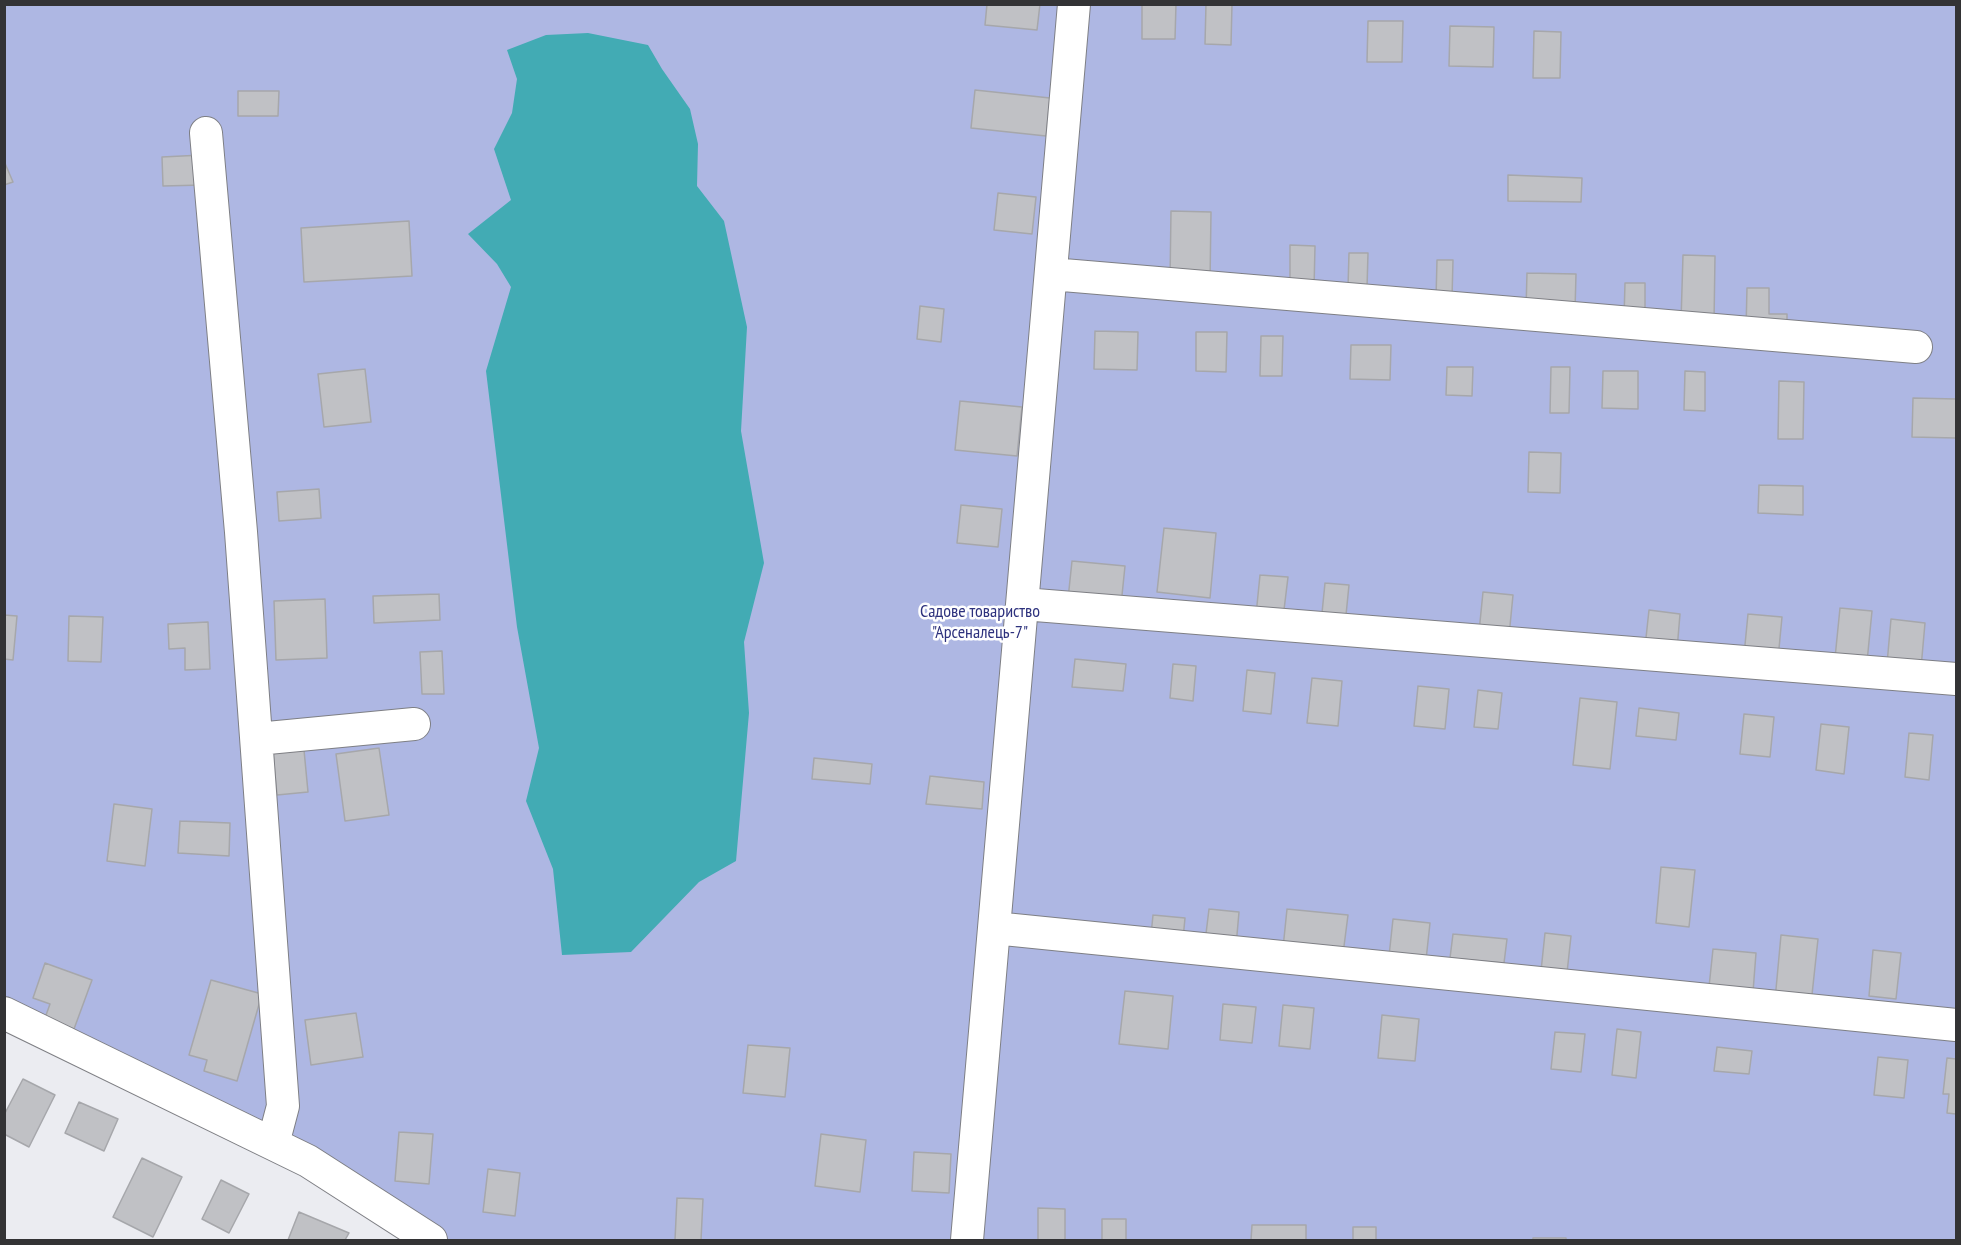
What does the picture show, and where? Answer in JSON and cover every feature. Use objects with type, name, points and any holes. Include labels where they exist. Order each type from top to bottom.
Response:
[{"type":"street","points":[[967,1240],[1074,4]]},
{"type":"street","points":[[206,133],[240,521],[283,1106],[273,1144]]},
{"type":"street","points":[[1051,274],[1916,347]]},
{"type":"street","points":[[1023,604],[1956,679]]},
{"type":"street","points":[[257,739],[414,724]]},
{"type":"street","points":[[994,928],[1956,1025]]},
{"type":"street","points":[[4,1012],[308,1161],[431,1240]]},
{"type":"green space","name":"Садове товариство \"Арсеналець-7\"","points":[[4,5],[1956,5],[1956,1240],[429,1240],[5,1014]]},
{"type":"shaded area","points":[[588,33],[648,45],[690,109],[698,144],[697,186],[724,221],[747,327],[741,431],[764,563],[744,642],[749,713],[736,861],[699,882],[631,952],[562,955],[553,869],[526,801],[539,748],[517,627],[486,371],[511,287],[497,264],[468,234],[511,200],[494,149],[512,113],[517,79],[507,50],[546,35]]},
{"type":"building","points":[[987,4],[1040,4],[1037,30],[985,25]]},
{"type":"building","points":[[1142,4],[1176,4],[1175,39],[1142,39]]},
{"type":"building","points":[[1206,4],[1232,4],[1231,45],[1205,44]]},
{"type":"building","points":[[1368,21],[1403,21],[1402,62],[1367,62]]},
{"type":"building","points":[[1450,26],[1494,27],[1493,67],[1449,66]]},
{"type":"building","points":[[1534,31],[1561,32],[1560,78],[1533,78]]},
{"type":"building","points":[[975,90],[1050,98],[1046,136],[971,128]]},
{"type":"building","points":[[238,91],[279,91],[278,116],[238,116]]},
{"type":"building","points":[[202,155],[203,185],[163,186],[162,157]]},
{"type":"building","points":[[4,161],[13,182],[4,185]]},
{"type":"building","points":[[1508,175],[1582,178],[1581,202],[1508,201]]},
{"type":"building","points":[[998,193],[1036,197],[1032,234],[994,230]]},
{"type":"building","points":[[1171,211],[1211,212],[1210,283],[1170,281]]},
{"type":"building","points":[[409,221],[412,276],[304,282],[301,228]]},
{"type":"building","points":[[1290,245],[1315,246],[1314,289],[1290,288]]},
{"type":"building","points":[[1349,253],[1368,253],[1367,288],[1348,287]]},
{"type":"building","points":[[1683,255],[1715,256],[1714,323],[1681,321]]},
{"type":"building","points":[[1437,260],[1453,260],[1452,298],[1436,298]]},
{"type":"building","points":[[1527,273],[1576,274],[1575,310],[1526,309]]},
{"type":"building","points":[[1625,283],[1645,283],[1645,319],[1624,318]]},
{"type":"building","points":[[1747,288],[1769,288],[1769,314],[1787,314],[1787,330],[1746,329]]},
{"type":"building","points":[[920,306],[944,309],[941,342],[917,339]]},
{"type":"building","points":[[1095,331],[1138,332],[1137,370],[1094,369]]},
{"type":"building","points":[[1196,332],[1227,332],[1226,372],[1196,371]]},
{"type":"building","points":[[1261,336],[1283,336],[1282,376],[1260,376]]},
{"type":"building","points":[[1351,345],[1391,345],[1390,380],[1350,379]]},
{"type":"building","points":[[1447,367],[1473,367],[1472,396],[1446,395]]},
{"type":"building","points":[[1551,367],[1570,367],[1569,413],[1550,413]]},
{"type":"building","points":[[365,369],[371,422],[324,427],[318,374]]},
{"type":"building","points":[[1603,371],[1638,371],[1638,409],[1602,408]]},
{"type":"building","points":[[1685,371],[1705,372],[1705,411],[1684,410]]},
{"type":"building","points":[[1779,381],[1804,382],[1803,439],[1778,439]]},
{"type":"building","points":[[1913,398],[1956,399],[1956,438],[1912,437]]},
{"type":"building","points":[[960,401],[1022,407],[1017,456],[955,450]]},
{"type":"building","points":[[1529,452],[1561,453],[1560,493],[1528,492]]},
{"type":"building","points":[[1759,485],[1803,486],[1803,515],[1758,513]]},
{"type":"building","points":[[319,489],[321,518],[279,521],[277,492]]},
{"type":"building","points":[[961,505],[1002,509],[998,547],[957,543]]},
{"type":"building","points":[[1164,528],[1216,533],[1210,598],[1157,592]]},
{"type":"building","points":[[1072,561],[1125,566],[1121,605],[1068,599]]},
{"type":"building","points":[[1260,575],[1288,577],[1283,618],[1256,615]]},
{"type":"building","points":[[1325,583],[1349,585],[1345,625],[1321,623]]},
{"type":"building","points":[[1483,592],[1513,595],[1509,636],[1479,632]]},
{"type":"building","points":[[439,594],[440,620],[374,623],[373,596]]},
{"type":"building","points":[[325,599],[327,658],[276,660],[274,601]]},
{"type":"building","points":[[1840,608],[1872,611],[1867,662],[1835,658]]},
{"type":"building","points":[[1649,610],[1680,614],[1677,650],[1645,647]]},
{"type":"building","points":[[1748,614],[1782,617],[1778,659],[1744,655]]},
{"type":"building","points":[[4,615],[17,616],[13,660],[4,659]]},
{"type":"building","points":[[69,616],[103,617],[101,662],[68,661]]},
{"type":"building","points":[[1891,619],[1925,623],[1921,668],[1887,664]]},
{"type":"building","points":[[208,622],[210,669],[185,670],[185,648],[169,649],[168,624]]},
{"type":"building","points":[[442,651],[444,694],[422,694],[420,652]]},
{"type":"building","points":[[1075,659],[1126,664],[1123,691],[1072,687]]},
{"type":"building","points":[[1173,664],[1196,666],[1193,701],[1170,698]]},
{"type":"building","points":[[1247,670],[1275,673],[1271,714],[1243,711]]},
{"type":"building","points":[[1312,678],[1342,681],[1338,726],[1307,723]]},
{"type":"building","points":[[1418,686],[1449,689],[1445,729],[1414,726]]},
{"type":"building","points":[[1478,690],[1502,693],[1498,729],[1474,727]]},
{"type":"building","points":[[1580,698],[1617,702],[1610,769],[1573,765]]},
{"type":"building","points":[[1639,708],[1679,713],[1676,740],[1636,736]]},
{"type":"building","points":[[1744,714],[1774,717],[1770,757],[1740,754]]},
{"type":"building","points":[[1821,724],[1849,727],[1844,774],[1816,770]]},
{"type":"building","points":[[1909,733],[1933,735],[1929,780],[1905,777]]},
{"type":"building","points":[[379,748],[389,815],[345,821],[336,754]]},
{"type":"building","points":[[304,750],[308,792],[277,795],[273,753]]},
{"type":"building","points":[[814,758],[872,764],[870,784],[812,779]]},
{"type":"building","points":[[930,776],[984,782],[982,809],[926,804]]},
{"type":"building","points":[[114,804],[152,809],[145,866],[107,861]]},
{"type":"building","points":[[180,821],[230,823],[229,856],[178,853]]},
{"type":"building","points":[[1661,867],[1695,870],[1689,927],[1656,923]]},
{"type":"building","points":[[1209,909],[1239,912],[1236,946],[1205,942]]},
{"type":"building","points":[[1287,909],[1348,915],[1343,954],[1283,948]]},
{"type":"building","points":[[1153,915],[1185,918],[1183,939],[1151,935]]},
{"type":"building","points":[[1393,919],[1430,923],[1426,960],[1389,956]]},
{"type":"building","points":[[1545,933],[1571,936],[1567,973],[1541,971]]},
{"type":"building","points":[[1453,934],[1507,939],[1504,963],[1450,958]]},
{"type":"building","points":[[1781,935],[1818,939],[1811,1004],[1775,1000]]},
{"type":"building","points":[[1713,949],[1756,953],[1753,992],[1709,987]]},
{"type":"building","points":[[1873,950],[1901,953],[1896,999],[1869,996]]},
{"type":"building","points":[[45,963],[92,980],[74,1029],[45,1018],[50,1004],[33,998]]},
{"type":"building","points":[[211,980],[262,994],[237,1081],[204,1071],[207,1060],[189,1055]]},
{"type":"building","points":[[1125,991],[1173,996],[1168,1049],[1119,1044]]},
{"type":"building","points":[[1223,1004],[1256,1007],[1252,1043],[1220,1040]]},
{"type":"building","points":[[1283,1005],[1314,1008],[1310,1049],[1279,1046]]},
{"type":"building","points":[[356,1013],[363,1057],[311,1065],[305,1020]]},
{"type":"building","points":[[1382,1015],[1419,1019],[1415,1061],[1378,1058]]},
{"type":"building","points":[[1617,1029],[1641,1032],[1636,1078],[1612,1075]]},
{"type":"building","points":[[1555,1032],[1585,1034],[1581,1072],[1551,1069]]},
{"type":"building","points":[[748,1045],[790,1048],[785,1097],[743,1093]]},
{"type":"building","points":[[1717,1047],[1752,1051],[1749,1074],[1714,1071]]},
{"type":"building","points":[[1878,1057],[1908,1060],[1904,1098],[1874,1095]]},
{"type":"building","points":[[1947,1058],[1956,1059],[1956,1114],[1947,1113],[1949,1094],[1943,1094]]},
{"type":"building","points":[[23,1079],[55,1095],[29,1147],[4,1134],[4,1115]]},
{"type":"building","points":[[79,1102],[118,1119],[104,1151],[65,1133]]},
{"type":"building","points":[[399,1132],[433,1134],[429,1184],[395,1181]]},
{"type":"building","points":[[821,1134],[866,1140],[860,1192],[815,1186]]},
{"type":"building","points":[[914,1152],[951,1154],[949,1193],[912,1191]]},
{"type":"building","points":[[142,1158],[182,1177],[153,1237],[113,1217]]},
{"type":"building","points":[[488,1169],[520,1173],[515,1216],[483,1212]]},
{"type":"building","points":[[221,1180],[249,1194],[229,1233],[202,1219]]},
{"type":"building","points":[[677,1198],[703,1199],[701,1240],[675,1240]]},
{"type":"building","points":[[1038,1208],[1065,1209],[1065,1240],[1038,1240]]},
{"type":"building","points":[[299,1212],[349,1233],[345,1240],[288,1240]]},
{"type":"building","points":[[1102,1219],[1126,1219],[1126,1240],[1102,1240]]},
{"type":"building","points":[[1252,1225],[1306,1225],[1306,1240],[1251,1240]]},
{"type":"building","points":[[1353,1227],[1376,1227],[1376,1240],[1353,1240]]},
{"type":"building","points":[[1533,1238],[1566,1238],[1566,1240],[1533,1240]]}]
